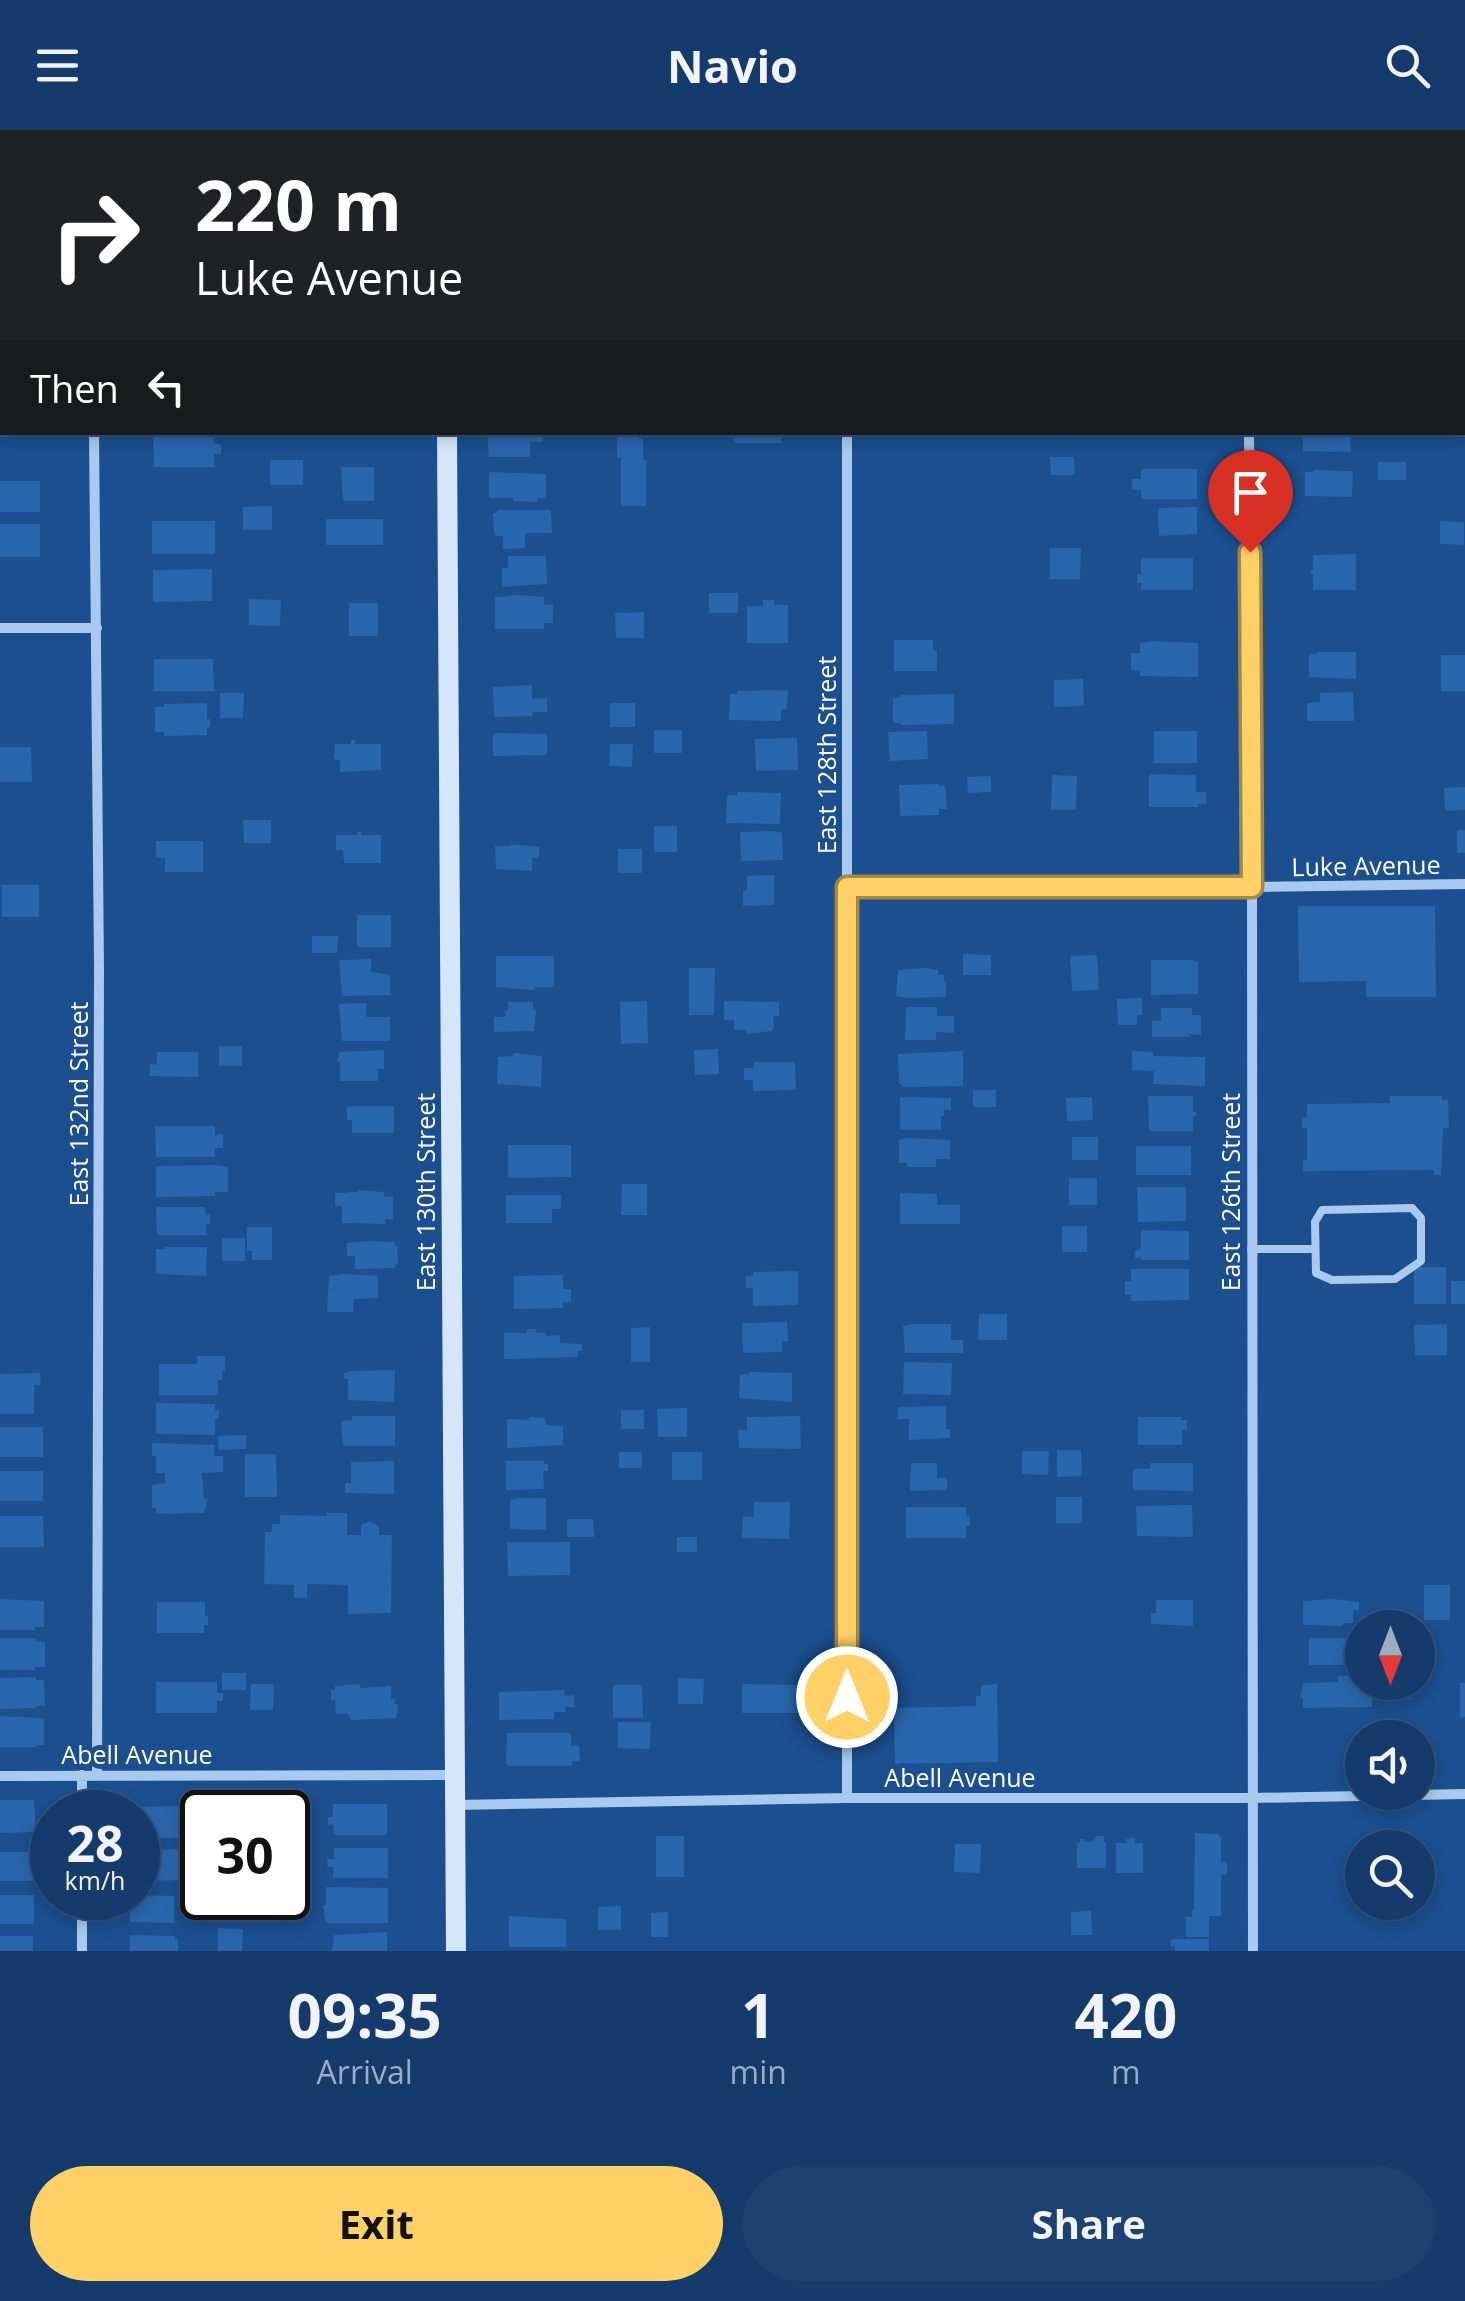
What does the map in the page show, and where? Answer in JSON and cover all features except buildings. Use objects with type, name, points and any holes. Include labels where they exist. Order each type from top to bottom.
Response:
[{"type":"street","name":"East 132nd Street","points":[[94,435],[99,950],[97,1775]]},
{"type":"street","name":"East 130th Street","points":[[447,435],[456,1951]]},
{"type":"street","name":"East 128th Street","points":[[847,435],[847,1798]]},
{"type":"street","name":"East 126th Street","points":[[1249,435],[1252,1951]]},
{"type":"street","points":[[0,628],[97,628]]},
{"type":"street","name":"Luke Avenue","points":[[847,887],[1465,884]]},
{"type":"street","points":[[82,1775],[82,1790]]},
{"type":"street","name":"Abell Avenue","points":[[0,1776],[455,1775]]},
{"type":"street","name":"Abell Avenue","points":[[455,1805],[1465,1794]]},
{"type":"street","points":[[82,1920],[82,1951]]},
{"type":"lane","points":[[1412,1208],[1421,1218],[1421,1261],[1395,1279],[1332,1280],[1316,1273],[1315,1248],[1314,1222],[1322,1210],[1412,1208]]},
{"type":"lane","points":[[1251,1250],[1315,1248]]},
{"type":"route","points":[[847,1697],[847,887],[1252,887],[1250,552]]}]
